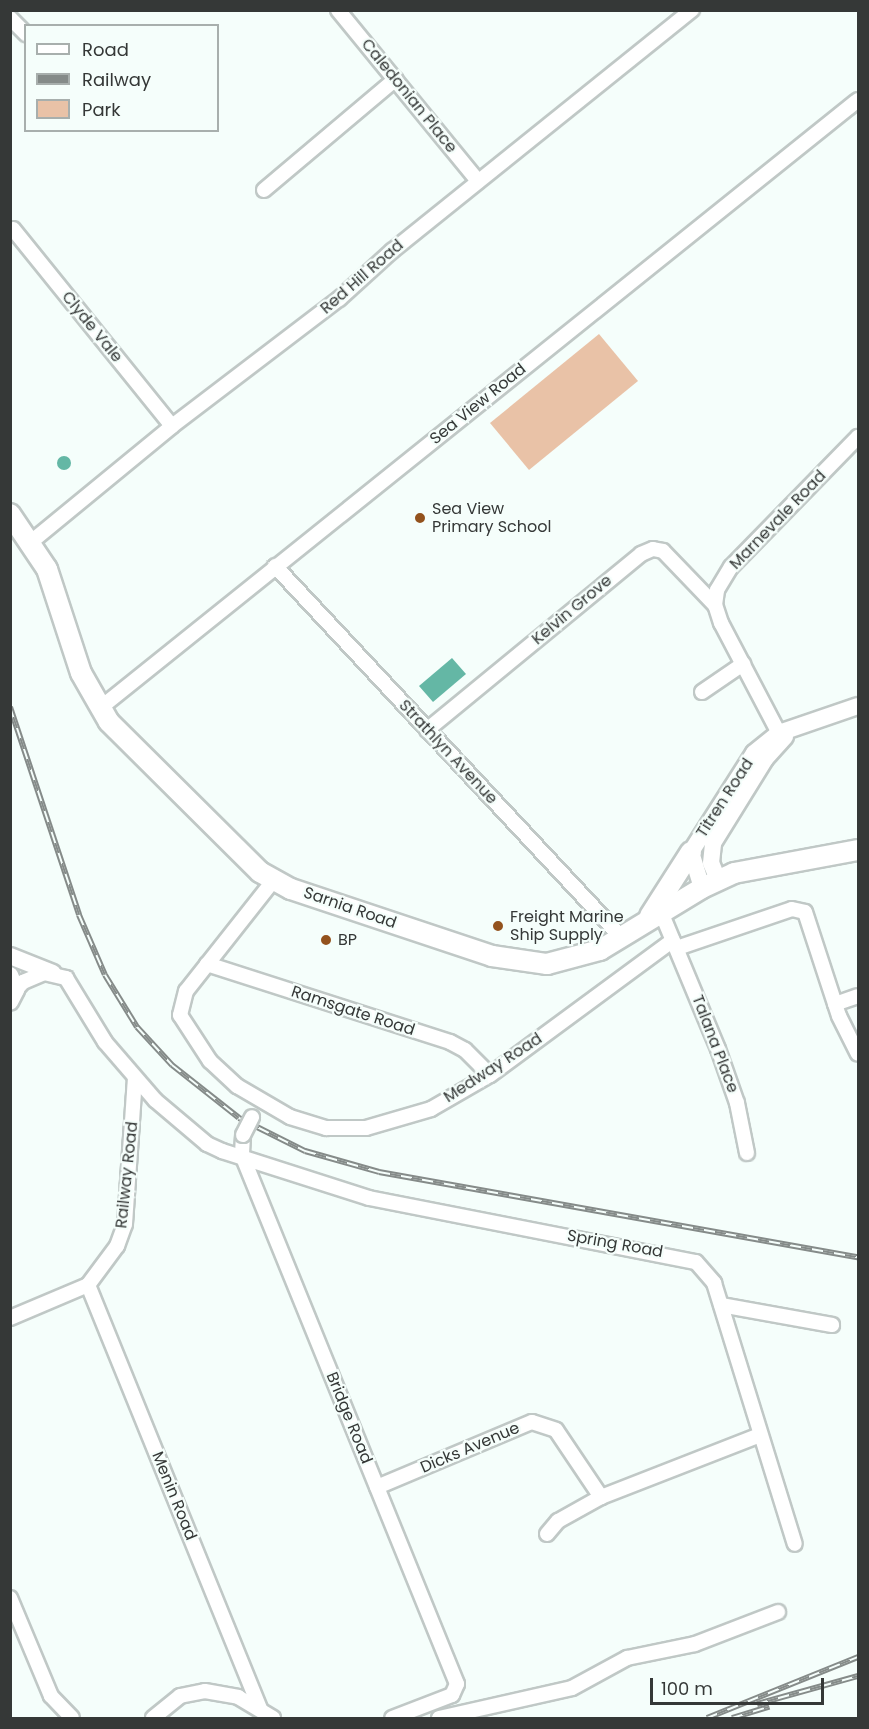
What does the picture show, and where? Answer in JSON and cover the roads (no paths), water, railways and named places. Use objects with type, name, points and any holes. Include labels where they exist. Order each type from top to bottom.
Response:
[{"type":"main road","name":"Sarnia Road","points":[[10,514],[31,542],[55,586],[81,673],[99,709],[273,881],[511,961],[568,962],[622,938],[710,884],[758,866],[858,850]]},
{"type":"main road","points":[[654,917],[691,852]]},
{"type":"street","name":"Caledonian Place","points":[[338,10],[478,181]]},
{"type":"street","name":"Red Hill Road","points":[[31,542],[172,426],[339,299],[478,181],[692,10]]},
{"type":"street","points":[[10,18],[24,32]]},
{"type":"street","points":[[264,189],[396,79]]},
{"type":"street","name":"Sea View Road","points":[[99,709],[274,566],[858,100]]},
{"type":"street","name":"Clyde Vale","points":[[13,229],[172,426]]},
{"type":"street","name":"Marnevale Road","points":[[715,605],[721,579],[731,567],[858,437]]},
{"type":"street","name":"Kelvin Grove","points":[[427,730],[641,554],[652,549],[663,551],[715,605]]},
{"type":"street","name":"Strathlyn Avenue","points":[[274,566],[622,938]]},
{"type":"street","points":[[715,605],[743,664],[785,734]]},
{"type":"street","points":[[702,692],[743,664]]},
{"type":"street","name":"Titren Road","points":[[710,884],[691,852],[753,753],[785,734],[858,706]]},
{"type":"street","name":"Titren Road","points":[[710,884],[713,843],[765,759],[785,734]]},
{"type":"street","name":"Medway Road","points":[[273,881],[186,991],[180,1015],[210,1061],[260,1102],[290,1117],[326,1128],[366,1128],[431,1109],[490,1075],[675,944],[799,909],[809,919],[835,1004]]},
{"type":"street","points":[[654,917],[675,944]]},
{"type":"street","name":"Talana Place","points":[[675,944],[737,1103],[747,1152]]},
{"type":"street","points":[[10,956],[53,973]]},
{"type":"street","name":"Ramsgate Road","points":[[207,964],[450,1042],[465,1050],[490,1075]]},
{"type":"street","points":[[12,989],[34,975],[53,973]]},
{"type":"street","name":"Spring Road","points":[[53,973],[72,985],[105,1042],[135,1078],[180,1124],[207,1144],[242,1155],[300,1179],[369,1198],[677,1256],[696,1262],[706,1271],[721,1305],[795,1544]]},
{"type":"street","points":[[858,996],[835,1004],[858,1054]]},
{"type":"street","name":"Railway Road","points":[[10,1318],[88,1285],[110,1259],[125,1224],[135,1078]]},
{"type":"street","points":[[242,1155],[243,1135],[260,1102]]},
{"type":"street","name":"Bridge Road","points":[[242,1155],[455,1680],[452,1695],[392,1719]]},
{"type":"street","name":"Menin Road","points":[[88,1285],[261,1708]]},
{"type":"street","points":[[721,1305],[832,1324]]},
{"type":"street","name":"Dicks Avenue","points":[[377,1487],[532,1422],[556,1430],[601,1497]]},
{"type":"street","points":[[547,1534],[558,1521],[601,1497],[760,1434]]},
{"type":"street","points":[[10,1598],[51,1696],[72,1719]]},
{"type":"street","points":[[439,1719],[572,1688],[627,1658],[695,1644],[778,1612]]},
{"type":"street","points":[[153,1719],[180,1696],[205,1690],[238,1697],[261,1708],[273,1719]]},
{"type":"railway","points":[[10,707],[79,915],[105,975],[137,1027],[172,1065],[239,1118],[305,1151],[379,1172],[858,1257]]},
{"type":"railway","points":[[707,1718],[858,1657]]},
{"type":"railway","points":[[757,1704],[858,1676]]},
{"type":"railway","points":[[732,1718],[769,1707]]},
{"type":"place","name":"Sea View Primary School","points":[[420,518]]},
{"type":"place","name":"Freight Marine Ship Supply","points":[[498,926]]},
{"type":"place","name":"BP","points":[[326,940]]}]
